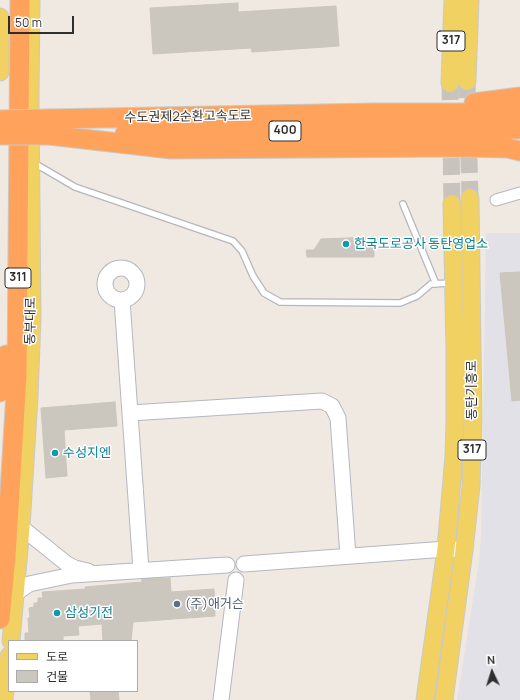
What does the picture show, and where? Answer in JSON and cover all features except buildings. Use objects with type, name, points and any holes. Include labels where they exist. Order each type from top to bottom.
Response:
[{"type":"highway","name":"동부대로","points":[[0,450],[9,303],[10,0]]},
{"type":"highway","name":"동부대로","points":[[0,619],[6,556],[17,376],[20,0]]},
{"type":"highway","points":[[374,113],[454,106],[520,97]]},
{"type":"highway","name":"수도권제2순환고속도로","points":[[0,135],[49,127],[374,113],[520,113]]},
{"type":"highway","name":"수도권제2순환고속도로","points":[[0,120],[49,127],[520,129]]},
{"type":"highway","points":[[49,127],[171,149],[458,147],[508,148],[520,151]]},
{"type":"highway","points":[[458,147],[520,144]]},
{"type":"highway","points":[[0,392],[6,355]]},
{"type":"highway","points":[[17,376],[26,440]]},
{"type":"main road","name":"동부대로","points":[[11,640],[21,527],[32,318],[30,160],[31,0]]},
{"type":"main road","name":"317","points":[[450,83],[453,0]]},
{"type":"main road","name":"317","points":[[467,81],[470,0]]},
{"type":"main road","points":[[0,18],[0,72]]},
{"type":"main road","name":"동탄기흥로","points":[[444,700],[471,486],[473,419],[470,198]]},
{"type":"main road","name":"동탄기흥로","points":[[425,700],[446,549],[455,422],[452,204]]},
{"type":"main road","points":[[4,700],[8,665]]},
{"type":"street","points":[[496,200],[520,193]]},
{"type":"street","points":[[122,300],[141,570]]},
{"type":"street","points":[[130,413],[322,401],[332,406],[338,418],[348,556]]},
{"type":"street","points":[[21,527],[67,564],[75,568],[96,573]]},
{"type":"street","points":[[244,564],[446,549],[464,550]]},
{"type":"street","points":[[232,560],[238,560],[244,564],[246,570],[242,578],[233,580],[227,575],[227,565],[232,560]]},
{"type":"street","points":[[16,593],[28,584],[72,575],[227,565]]},
{"type":"street","points":[[221,700],[236,580]]},
{"type":"lane","points":[[30,160],[75,187],[233,241],[242,251],[253,276],[264,292],[280,302],[400,303],[418,296],[431,284],[454,283]]},
{"type":"lane","points":[[403,204],[436,284]]},
{"type":"shaded area","points":[[486,233],[520,233],[520,700],[457,700],[479,561],[481,537]]},
{"type":"tunnel","points":[[467,81],[470,198]]},
{"type":"tunnel","points":[[450,83],[452,204]]},
{"type":"place","name":"한국도로공사 동탄영업소","points":[[346,244]]},
{"type":"place","name":"수성지엔","points":[[55,453]]},
{"type":"place","name":"(주)애거슨","points":[[177,604]]},
{"type":"place","name":"삼성기전","points":[[57,613]]}]
